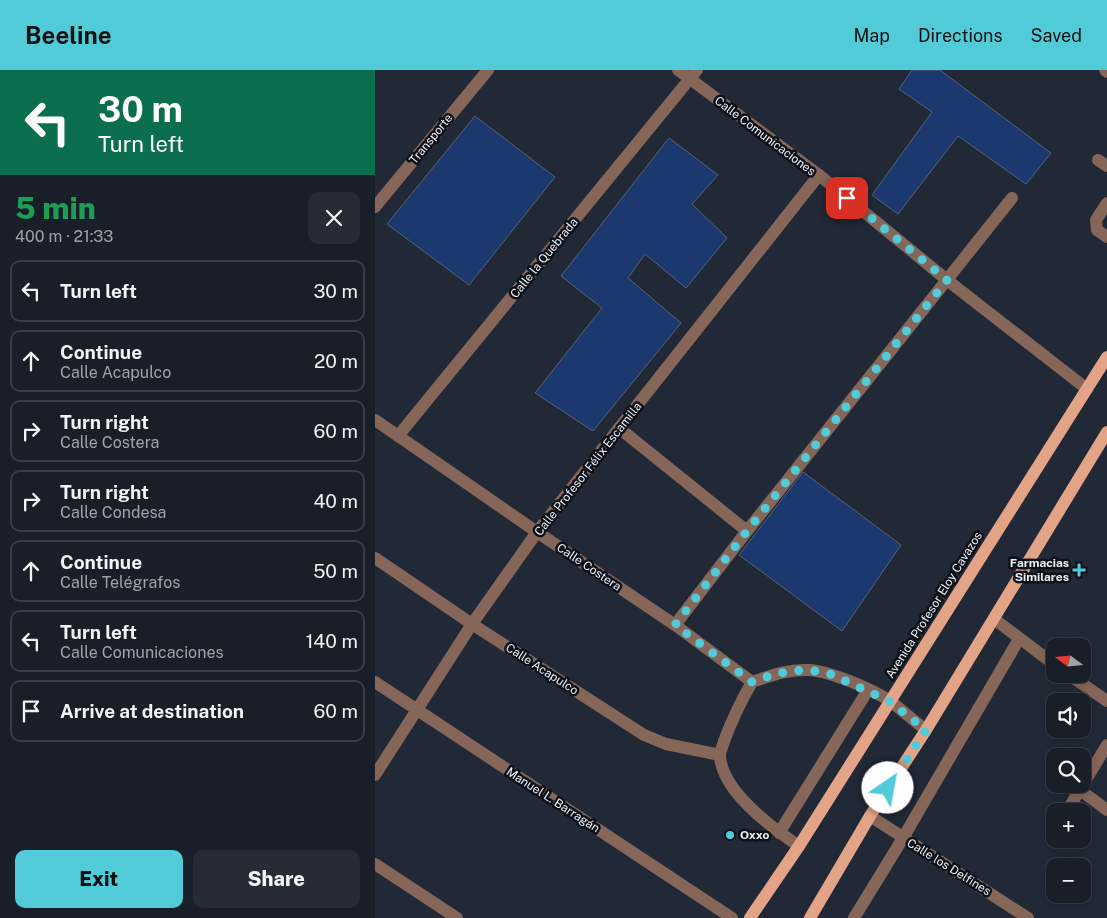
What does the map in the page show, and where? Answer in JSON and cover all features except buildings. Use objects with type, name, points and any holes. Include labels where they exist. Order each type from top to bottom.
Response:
[{"type":"main road","name":"Avenida Profesor Eloy Cavazos","points":[[750,918],[799,846],[1107,357]]},
{"type":"main road","points":[[810,918],[870,816],[926,730],[1107,432]]},
{"type":"street","name":"Transporte","points":[[375,207],[488,70]]},
{"type":"street","name":"Calle Comunicaciones","points":[[678,70],[693,75],[947,280],[1087,389]]},
{"type":"street","name":"Calle la Quebrada","points":[[398,436],[693,75]]},
{"type":"street","name":"Calle Profesor Félix Escamilla","points":[[375,775],[472,624],[537,532],[819,175]]},
{"type":"street","points":[[675,625],[747,531],[1012,198]]},
{"type":"street","points":[[1107,203],[1096,220],[1097,230],[1107,237]]},
{"type":"street","name":"Calle Costera","points":[[375,420],[675,625],[752,682]]},
{"type":"street","points":[[619,428],[747,531]]},
{"type":"street","name":"Calle Acapulco","points":[[375,558],[472,624],[645,735],[666,744],[719,755]]},
{"type":"street","points":[[994,619],[1046,658]]},
{"type":"street","points":[[854,918],[1019,639]]},
{"type":"street","points":[[799,846],[779,833],[748,806],[732,787],[723,770],[719,755],[731,720],[752,682],[775,674],[809,670],[830,674],[889,701],[926,730]]},
{"type":"street","name":"Manuel L. Barragán","points":[[375,682],[732,918]]},
{"type":"street","points":[[1081,683],[1107,701]]},
{"type":"street","points":[[779,833],[868,690]]},
{"type":"street","points":[[1091,771],[1107,745]]},
{"type":"street","points":[[1083,793],[1107,810]]},
{"type":"street","name":"Calle los Delfines","points":[[870,816],[1028,918]]},
{"type":"street","points":[[375,864],[452,917]]},
{"type":"place","name":"Farmacias Similares","points":[[1079,570]]},
{"type":"place","name":"Oxxo","points":[[730,835]]},
{"type":"route","points":[[847,198],[947,280],[747,531],[675,625],[752,682],[775,674],[809,670],[830,674],[889,701],[926,730],[888,788]]}]
